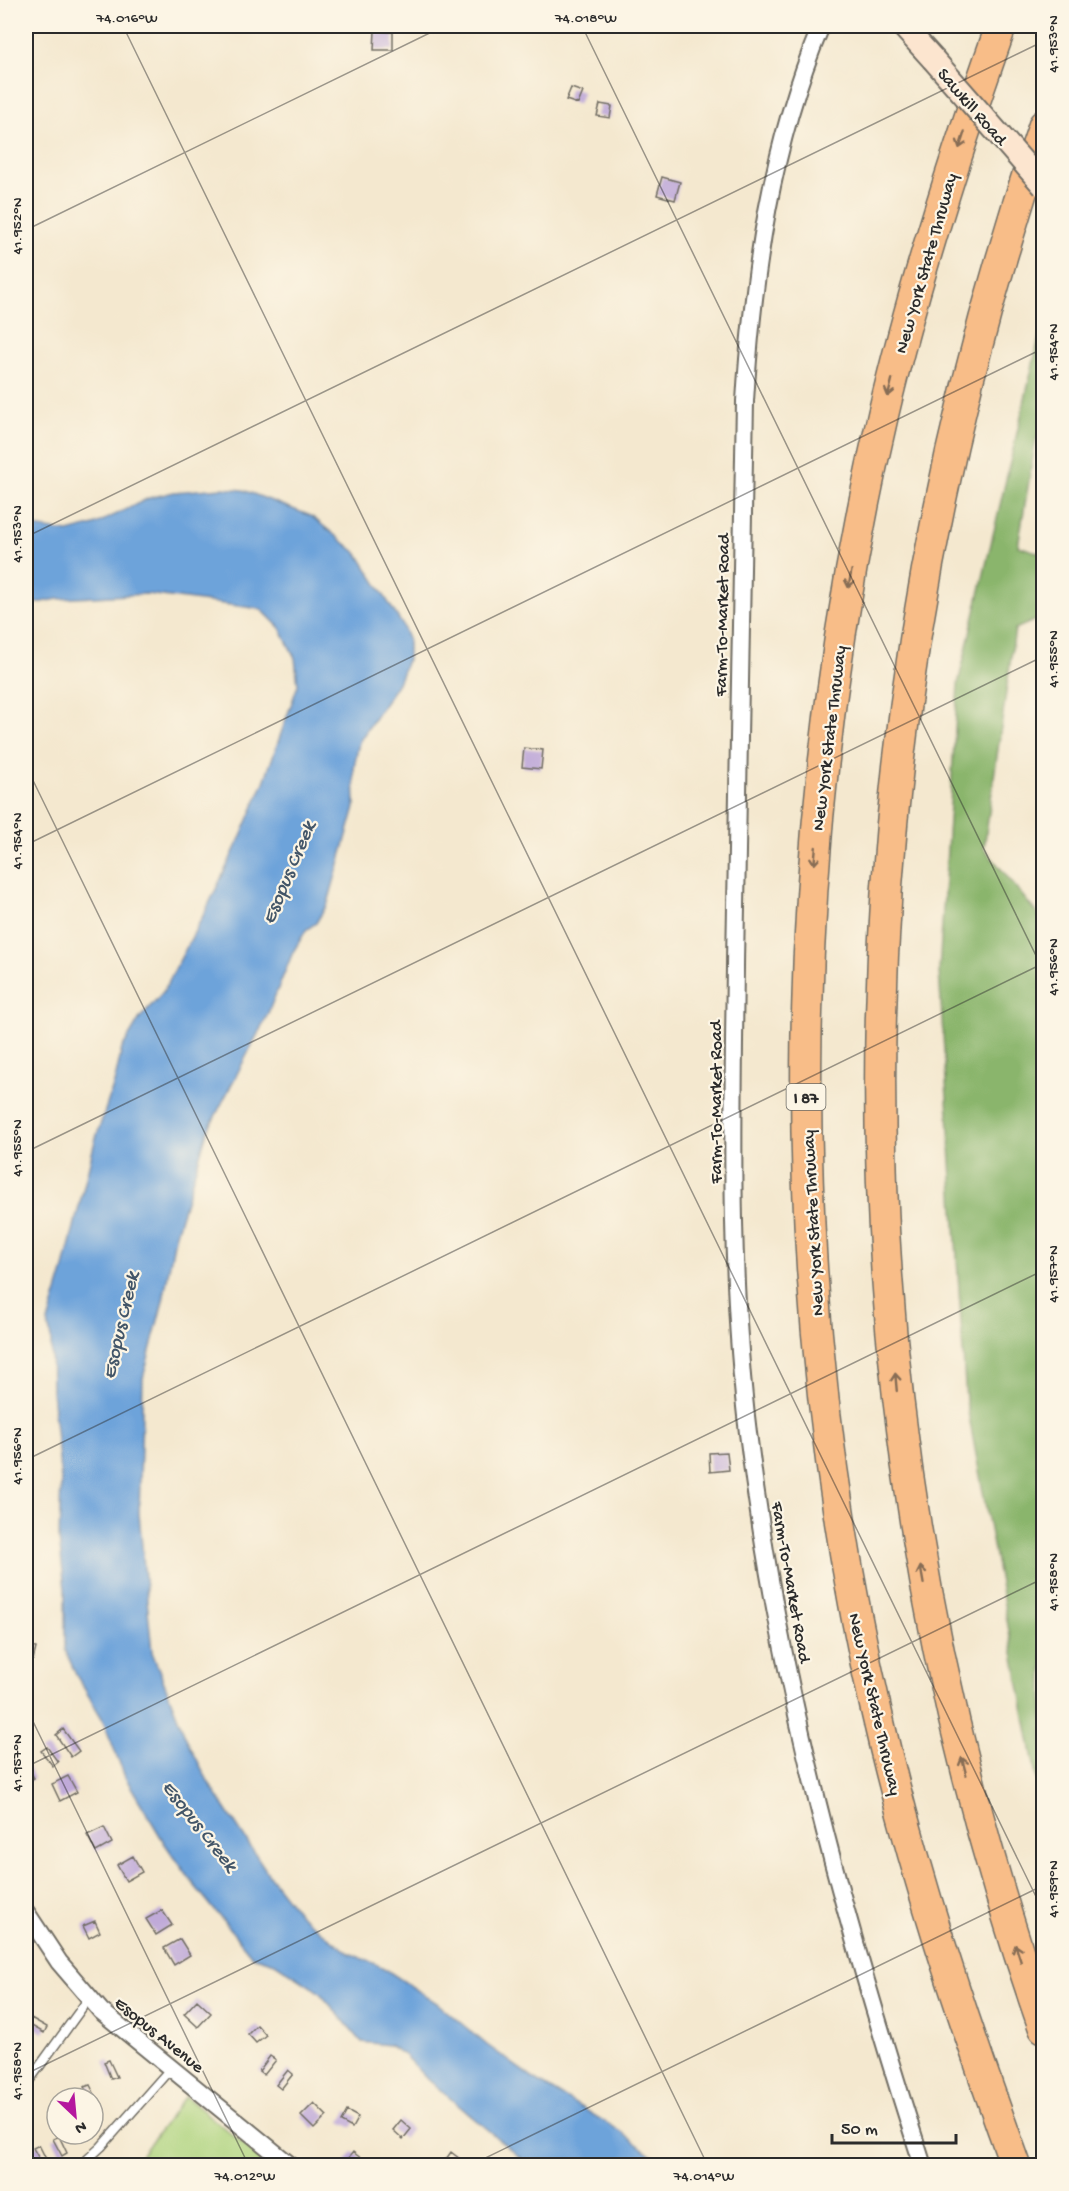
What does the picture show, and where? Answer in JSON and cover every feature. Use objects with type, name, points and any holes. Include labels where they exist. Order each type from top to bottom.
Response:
[{"type":"highway","name":"New York State Thruway","points":[[1001,26],[921,268],[883,417],[857,540],[837,660],[820,794],[808,958],[806,1073],[810,1218],[818,1345],[832,1467],[851,1589],[876,1712],[909,1844],[960,2009],[1016,2166]]},
{"type":"highway","points":[[1044,125],[999,260],[967,377],[940,493],[918,611],[901,731],[888,865],[881,972],[880,1095],[883,1214],[891,1337],[904,1457],[922,1576],[945,1686],[974,1804],[1010,1928],[1044,2028]]},
{"type":"street","name":"Farm-To-Market Road","points":[[821,26],[804,66],[783,132],[758,260],[747,369],[733,1130],[739,1327],[748,1433],[768,1571],[796,1714],[872,2007],[923,2166]]},
{"type":"street","name":"Sawkill Road","points":[[903,26],[1044,186]]},
{"type":"street","name":"Esopus Avenue","points":[[26,1912],[59,1962],[101,2011],[291,2166]]},
{"type":"lane","points":[[26,2085],[90,1998]]},
{"type":"lane","points":[[80,2166],[101,2147],[171,2068]]},
{"type":"green space","points":[[1043,322],[1043,430],[1036,439],[1018,546],[1043,554],[1043,617],[1015,629],[984,848],[1043,921],[1043,1813],[966,1401],[939,971],[958,684]]},
{"type":"green space","points":[[185,2096],[269,2165],[134,2165]]},
{"type":"water","name":"Esopus Creek","points":[[222,488],[243,490],[311,516],[358,554],[402,624],[408,639],[408,658],[398,683],[359,742],[354,767],[355,807],[328,903],[316,923],[306,930],[293,952],[266,1018],[207,1132],[175,1237],[163,1301],[143,1378],[139,1514],[152,1652],[185,1736],[209,1783],[271,1878],[299,1914],[349,1953],[382,1967],[437,2003],[487,2045],[534,2079],[617,2129],[664,2164],[690,2165],[529,2165],[424,2076],[405,2056],[389,2045],[362,2042],[319,1992],[275,1963],[252,1956],[195,1886],[165,1844],[125,1777],[102,1718],[76,1675],[65,1649],[65,1589],[59,1539],[61,1480],[48,1322],[63,1272],[95,1141],[115,1080],[122,1048],[140,1018],[163,992],[206,910],[264,782],[298,685],[295,658],[280,628],[261,609],[147,594],[58,599],[26,605],[26,526],[68,532],[94,525],[149,498],[174,492]]},
{"type":"building","points":[[375,31],[393,32],[393,50],[374,50]]},
{"type":"building","points":[[571,88],[583,92],[578,104],[566,100]]},
{"type":"building","points":[[600,104],[612,106],[610,118],[597,116]]},
{"type":"building","points":[[662,177],[680,182],[675,200],[657,195]]},
{"type":"building","points":[[524,748],[543,750],[541,769],[522,767]]},
{"type":"building","points":[[727,1452],[729,1470],[710,1472],[709,1453]]},
{"type":"building","points":[[26,1646],[36,1648],[33,1660],[26,1659]]},
{"type":"building","points":[[63,1729],[79,1751],[71,1757],[56,1735]]},
{"type":"building","points":[[47,1747],[58,1762],[53,1766],[41,1751]]},
{"type":"building","points":[[26,1764],[34,1778],[29,1781],[26,1776]]},
{"type":"building","points":[[68,1776],[77,1792],[60,1801],[52,1784]]},
{"type":"building","points":[[104,1827],[112,1843],[96,1852],[87,1835]]},
{"type":"building","points":[[133,1856],[142,1872],[126,1881],[117,1865]]},
{"type":"building","points":[[162,1910],[172,1925],[156,1935],[146,1919]]},
{"type":"building","points":[[95,1921],[100,1932],[89,1938],[83,1926]]},
{"type":"building","points":[[180,1939],[190,1955],[174,1965],[164,1948]]},
{"type":"building","points":[[197,2000],[211,2013],[198,2027],[184,2014]]},
{"type":"building","points":[[31,2018],[47,2027],[44,2033],[28,2024]]},
{"type":"building","points":[[257,2025],[266,2035],[256,2043],[248,2034]]},
{"type":"building","points":[[270,2056],[276,2060],[264,2075],[259,2071]]},
{"type":"building","points":[[109,2060],[117,2077],[111,2079],[104,2062]]},
{"type":"building","points":[[288,2070],[293,2074],[281,2089],[276,2085]]},
{"type":"building","points":[[314,2103],[327,2116],[314,2129],[301,2116]]},
{"type":"building","points":[[347,2111],[358,2117],[352,2128],[341,2122]]},
{"type":"building","points":[[401,2120],[411,2129],[403,2139],[393,2130]]},
{"type":"building","points":[[39,2145],[47,2161],[42,2164],[33,2148]]},
{"type":"building","points":[[57,2146],[64,2146],[67,2153],[62,2156]]},
{"type":"building","points":[[353,2152],[367,2163],[366,2166],[342,2166]]},
{"type":"building","points":[[451,2152],[469,2166],[441,2166]]}]
